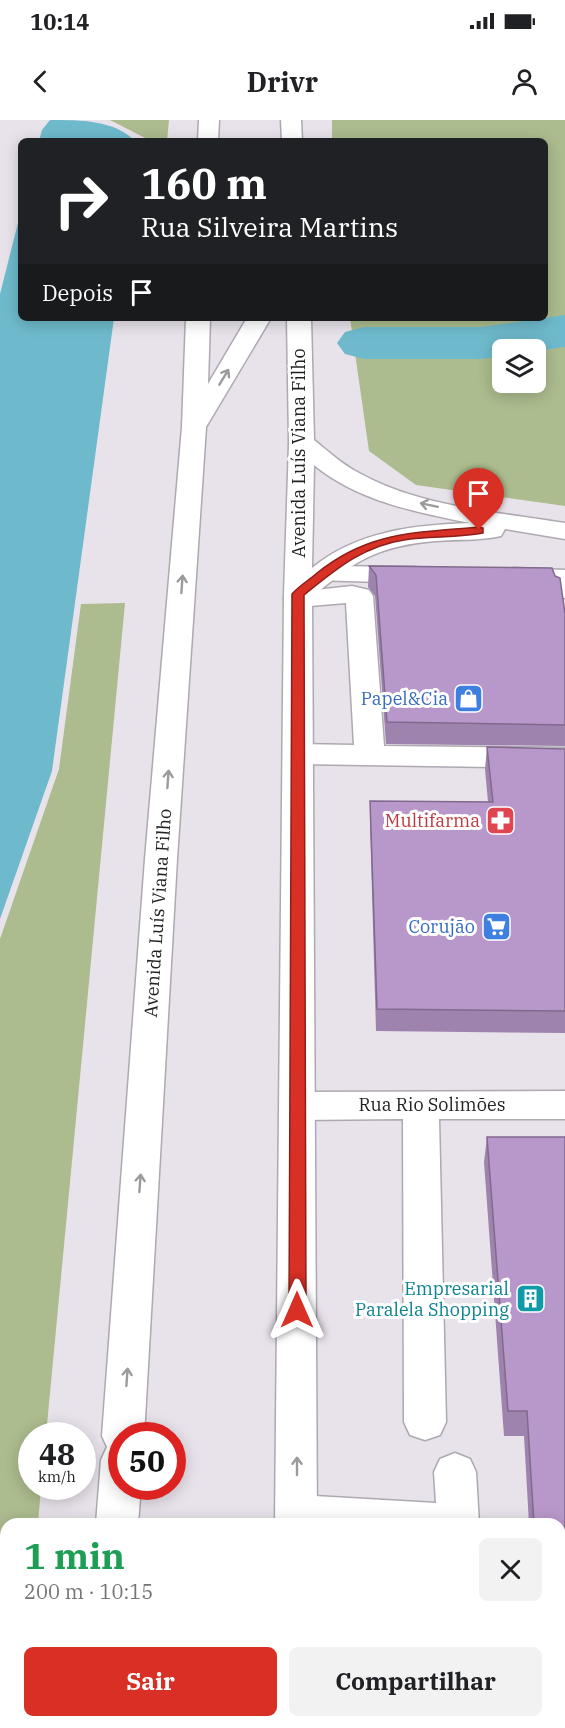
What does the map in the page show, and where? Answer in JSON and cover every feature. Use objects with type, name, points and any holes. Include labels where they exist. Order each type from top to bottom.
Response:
[{"type":"main road","points":[[208,138],[209,120]]},
{"type":"main road","points":[[291,120],[292,138]]},
{"type":"main road","name":"Avenida Luís Viana Filho","points":[[124,1422],[161,870],[194,427],[198,321]]},
{"type":"main road","points":[[194,427],[257,321]]},
{"type":"main road","name":"Avenida Luís Viana Filho","points":[[297,1518],[298,596],[302,443],[299,321]]},
{"type":"main road","points":[[302,443],[345,475],[376,490],[405,500],[557,530]]},
{"type":"main road","points":[[298,596],[344,557],[370,545],[402,537],[456,531],[557,530]]},
{"type":"main road","points":[[323,574],[442,576]]},
{"type":"main road","points":[[488,576],[558,577],[563,578],[565,590]]},
{"type":"main road","points":[[298,596],[352,594],[359,596],[370,755]]},
{"type":"main road","points":[[298,754],[565,758]]},
{"type":"main road","name":"Rua Rio Solimões","points":[[298,1106],[565,1105]]},
{"type":"main road","points":[[421,1106],[424,1422]]},
{"type":"main road","points":[[455,1472],[458,1518]]},
{"type":"main road","points":[[117,1518],[119,1500]]},
{"type":"green space","points":[[110,120],[169,120],[167,138],[145,138]]},
{"type":"green space","points":[[332,120],[565,120],[565,506],[416,485],[369,451],[350,321],[548,321],[548,138],[332,138]]},
{"type":"green space","points":[[125,603],[47,1422],[18,1422],[18,1500],[40,1500],[38,1518],[0,1518],[0,939],[59,769],[81,604]]},
{"type":"water","points":[[50,120],[85,121],[107,125],[132,138],[40,138],[42,130]]},
{"type":"water","points":[[18,223],[18,321],[114,321],[52,771],[0,919],[0,294]]},
{"type":"building","name":"Papel&Cia","points":[[369,566],[552,568],[555,576],[560,578],[565,614],[565,725],[387,722],[376,575]]},
{"type":"building","points":[[487,747],[565,749],[565,1011],[377,1009],[370,801],[493,802]]},
{"type":"building","name":"Empresarial Paralela Shopping","points":[[487,1137],[565,1137],[565,1518],[534,1518],[527,1411],[508,1411]]},
{"type":"waterway","points":[[364,343],[482,343],[565,331]]},
{"type":"place","name":"Papel&Cia","points":[[469,699]]},
{"type":"place","name":"Multifarma","points":[[501,821]]},
{"type":"place","name":"Corujão","points":[[496,927]]},
{"type":"place","name":"Empresarial Paralela Shopping","points":[[530,1299]]},
{"type":"route","points":[[297,1310],[298,594],[344,557],[370,545],[402,537],[479,530]]}]
